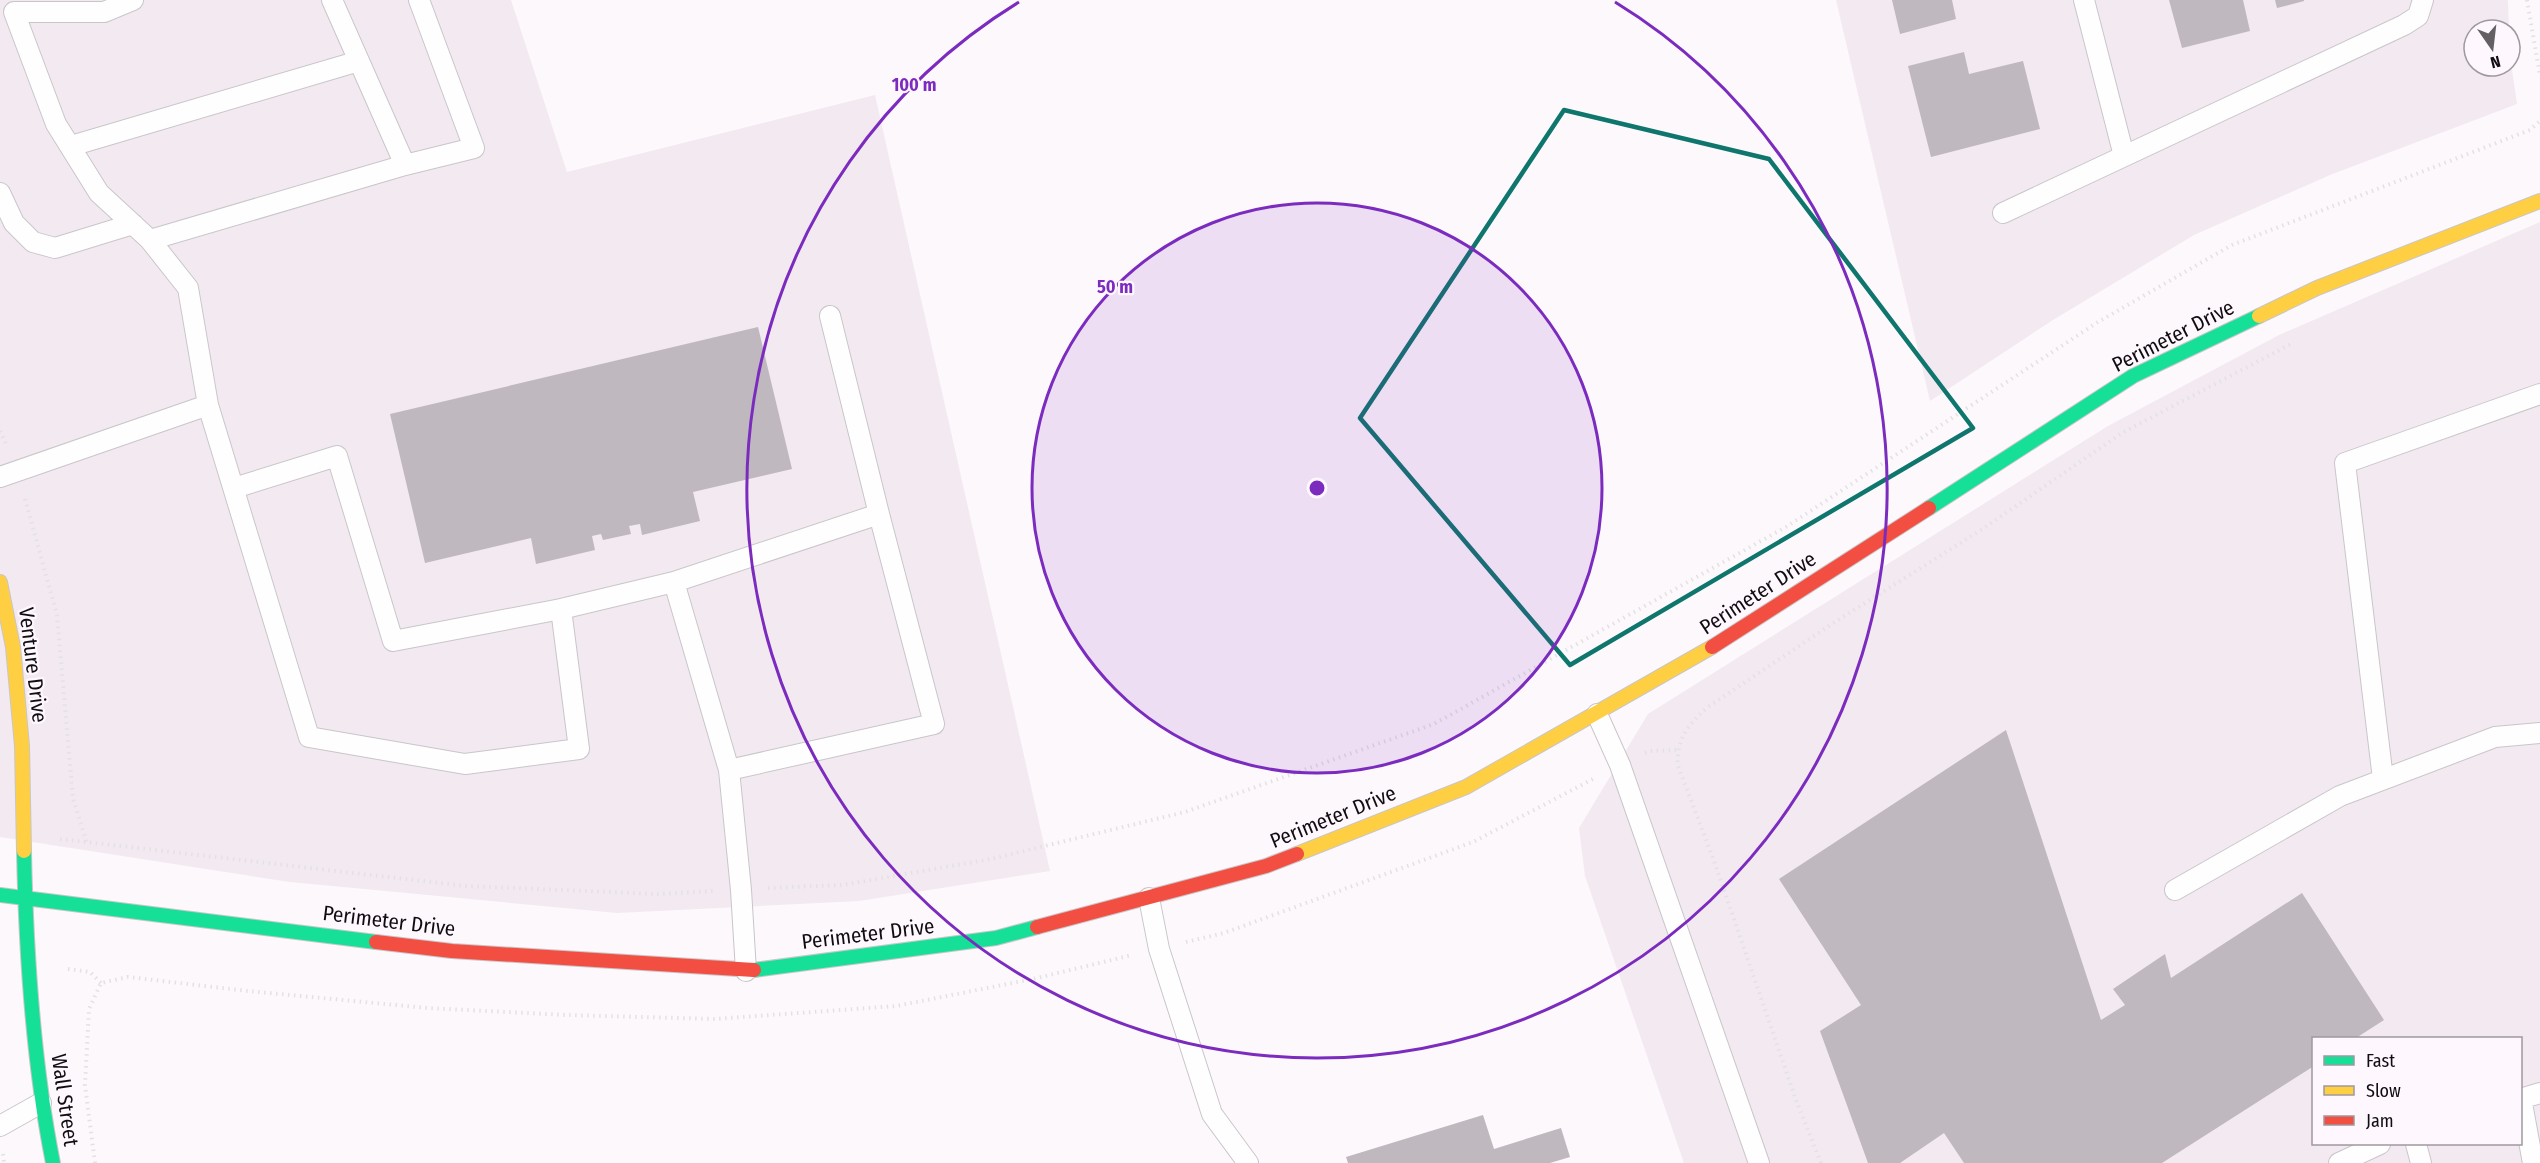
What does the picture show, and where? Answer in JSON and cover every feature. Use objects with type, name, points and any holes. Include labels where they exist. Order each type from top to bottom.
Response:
[{"type":"main road","name":"Perimeter Drive","points":[[0,895],[452,951],[746,971],[996,938],[1266,867],[1466,787],[1688,663],[2133,376],[2317,288],[2540,201]]},
{"type":"main road","name":"Venture Drive","points":[[0,582],[13,647],[22,746],[25,898]]},
{"type":"main road","name":"Wall Street","points":[[25,898],[41,1103],[53,1163]]},
{"type":"lane","points":[[133,0],[104,12],[7,12],[57,124],[99,193],[150,240],[188,288],[208,405],[309,737],[465,764],[579,749],[561,609]]},
{"type":"lane","points":[[332,0],[405,165]]},
{"type":"lane","points":[[150,240],[405,165],[474,148],[419,0]]},
{"type":"lane","points":[[2084,0],[2124,156]]},
{"type":"lane","points":[[2003,213],[2404,25],[2418,16],[2423,0]]},
{"type":"lane","points":[[71,146],[359,61]]},
{"type":"lane","points":[[0,193],[14,223],[33,242],[55,248],[133,224]]},
{"type":"lane","points":[[729,770],[934,724],[830,316]]},
{"type":"lane","points":[[2383,779],[2345,463],[2540,394]]},
{"type":"lane","points":[[8,474],[208,405]]},
{"type":"lane","points":[[234,489],[337,456],[393,641],[561,609],[674,582],[879,514]]},
{"type":"lane","points":[[674,582],[729,770],[741,890],[746,971]]},
{"type":"lane","points":[[1597,714],[1620,765],[1759,1163]]},
{"type":"lane","points":[[2175,890],[2340,796],[2495,737],[2540,733]]},
{"type":"lane","points":[[1149,898],[1159,949],[1212,1114],[1248,1163]]},
{"type":"lane","points":[[2522,1099],[2540,1094]]},
{"type":"lane","points":[[0,1126],[41,1103]]},
{"type":"lane","points":[[2522,1104],[2533,1163]]},
{"type":"lane","points":[[2339,1163],[2376,1145]]},
{"type":"lane","points":[[2416,1145],[2421,1163]]},
{"type":"path","points":[[2527,0],[2540,76]]},
{"type":"path","points":[[24,834],[466,886],[660,894],[842,885],[991,859],[1185,812],[1434,723],[1786,527],[2098,322],[2232,245],[2530,130],[2540,120]]},
{"type":"path","points":[[1821,1163],[1678,766],[1677,750],[1691,723],[1708,707],[1984,528],[2122,433],[2299,339]]},
{"type":"path","points":[[0,431],[8,474],[57,615],[73,799],[87,843]]},
{"type":"highlighted area","points":[[1564,110],[1769,159],[1973,428],[1570,665],[1360,418]]},
{"type":"shaded area","points":[[0,0],[511,0],[567,172],[875,95],[1050,871],[859,901],[617,913],[290,882],[0,837]]},
{"type":"shaded area","points":[[1836,0],[2508,0],[2509,18],[2462,18],[2462,78],[2513,78],[2517,104],[2330,175],[2194,235],[2053,320],[1930,401]]},
{"type":"shaded area","points":[[2540,222],[2540,1163],[1684,1163],[1585,876],[1579,828],[1648,714],[2108,426],[2279,335]]},
{"type":"building","points":[[1892,0],[1952,0],[1956,19],[1900,34]]},
{"type":"building","points":[[2169,0],[2243,0],[2250,31],[2182,48]]},
{"type":"building","points":[[2275,0],[2304,0],[2304,1],[2277,8]]},
{"type":"building","points":[[1964,52],[1969,74],[2023,61],[2040,129],[1931,157],[1908,66]]},
{"type":"building","points":[[758,327],[792,469],[693,492],[700,521],[642,535],[640,524],[629,526],[631,534],[603,540],[601,534],[592,536],[595,550],[536,564],[531,538],[425,563],[390,414]]},
{"type":"building","points":[[2006,730],[2101,1020],[2125,1005],[2113,989],[2165,954],[2171,978],[2302,893],[2384,1020],[2358,1037],[2312,1037],[2312,1067],[2162,1163],[1964,1163],[1944,1133],[1900,1163],[1868,1163],[1820,1031],[1861,1005],[1779,879]]},
{"type":"building","points":[[1483,1115],[1494,1149],[1561,1128],[1570,1157],[1550,1163],[1348,1163],[1346,1157]]},
{"type":"traffic: fast","points":[[1929,508],[2133,376],[2259,316]]},
{"type":"traffic: fast","points":[[24,851],[32,1007],[40,1086],[53,1163]]},
{"type":"traffic: fast","points":[[0,895],[376,942]]},
{"type":"traffic: fast","points":[[754,970],[996,938],[1037,927]]},
{"type":"traffic: slow","points":[[2259,316],[2317,288],[2540,201]]},
{"type":"traffic: slow","points":[[0,582],[13,647],[22,746],[24,851]]},
{"type":"traffic: slow","points":[[1297,854],[1466,787],[1712,647]]},
{"type":"traffic: jam","points":[[1712,647],[1929,508]]},
{"type":"traffic: jam","points":[[1037,927],[1266,866],[1297,854]]},
{"type":"traffic: jam","points":[[376,942],[452,951],[754,970]]}]
